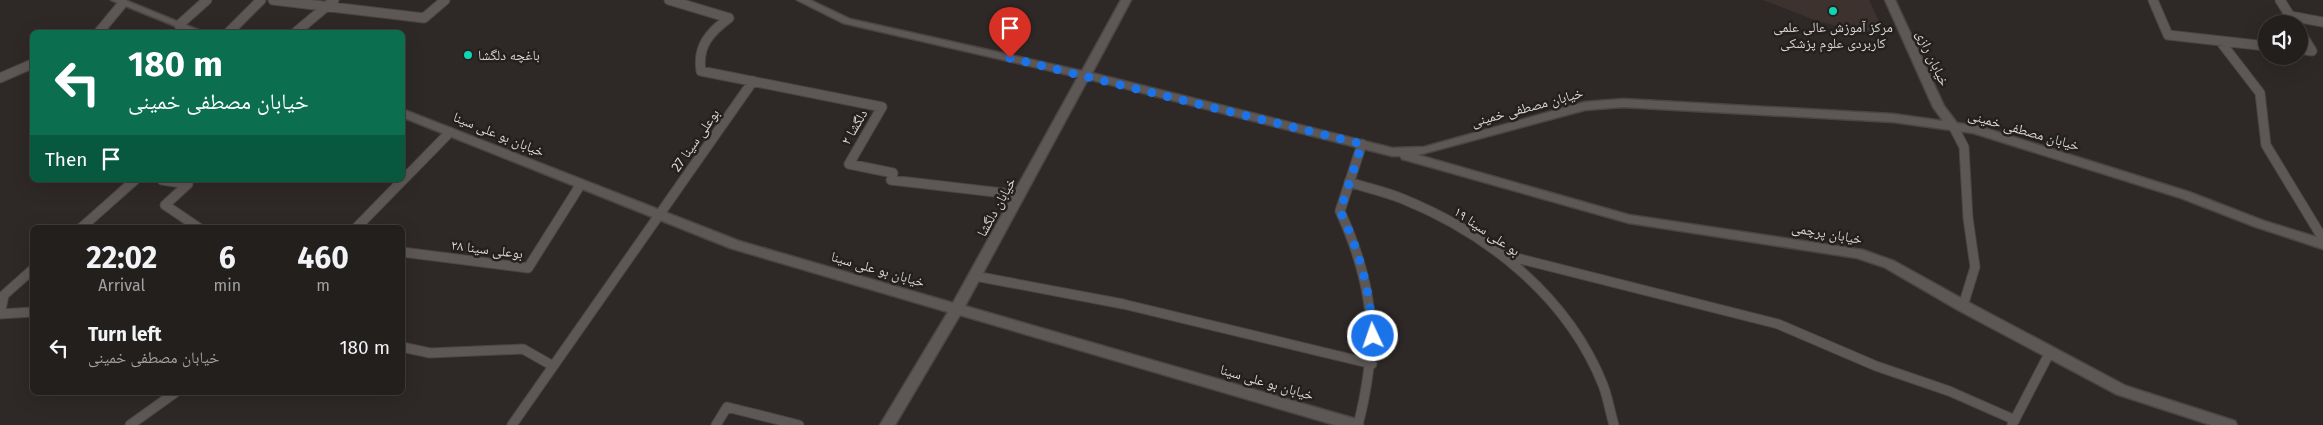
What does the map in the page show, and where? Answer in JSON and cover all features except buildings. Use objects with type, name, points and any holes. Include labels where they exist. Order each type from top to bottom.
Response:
[{"type":"street","points":[[179,25],[207,0]]},
{"type":"street","points":[[231,30],[261,0]]},
{"type":"street","points":[[273,0],[424,18],[445,0]]},
{"type":"street","points":[[298,30],[334,0]]},
{"type":"street","name":"دلگشا ۲","points":[[668,0],[729,18],[712,31],[701,47],[699,63],[701,71],[882,107],[849,164],[893,173],[891,180],[1020,195]]},
{"type":"street","name":"خیابان مصطفی خمینی","points":[[802,0],[847,21],[1086,75],[1392,152],[1424,151],[1585,106],[1623,103],[1893,118],[1974,129],[2185,195],[2260,224],[2323,244]]},
{"type":"street","name":"خیابان دلگشا","points":[[887,425],[957,309],[1126,0]]},
{"type":"street","name":"خیابان رازی","points":[[1890,0],[1939,107],[1952,126]]},
{"type":"street","points":[[2153,0],[2168,35],[2258,45]]},
{"type":"street","points":[[2280,0],[2289,15]]},
{"type":"street","points":[[101,30],[119,1],[193,30]]},
{"type":"street","points":[[2308,19],[2323,22]]},
{"type":"street","points":[[2220,41],[2260,93],[2266,145],[2323,239]]},
{"type":"street","points":[[0,78],[30,65]]},
{"type":"street","name":"بوعلی سینا 27","points":[[512,425],[753,81]]},
{"type":"street","name":"خیابان بو علی سینا","points":[[405,114],[735,245],[1357,425]]},
{"type":"street","points":[[1952,126],[1964,147],[1968,218],[1975,267],[1963,306]]},
{"type":"street","points":[[405,178],[450,132]]},
{"type":"street","points":[[1357,425],[1366,396],[1372,364],[1372,309],[1367,283],[1354,242],[1340,211],[1362,144]]},
{"type":"street","name":"خیابان پرچمی","points":[[1392,152],[1629,219],[1858,253],[1890,264],[1963,306],[2121,390],[2230,425]]},
{"type":"street","points":[[84,225],[133,182]]},
{"type":"street","points":[[175,182],[188,184],[165,205],[195,225]]},
{"type":"street","points":[[359,225],[401,182]]},
{"type":"street","name":"بو علی سینا ۱۹","points":[[1349,182],[1403,199],[1454,223],[1501,254],[1543,291],[1577,335],[1603,385],[1614,425]]},
{"type":"street","name":"بوعلی سینا ۲۸","points":[[405,252],[528,268],[581,184]]},
{"type":"street","points":[[1501,254],[1778,324],[1876,366],[1948,391],[2014,423],[2050,352]]},
{"type":"street","points":[[30,272],[4,295],[0,314],[30,312]]},
{"type":"street","points":[[975,276],[1123,304],[1372,364]]},
{"type":"street","points":[[405,348],[430,354],[523,349],[553,366]]},
{"type":"street","points":[[130,425],[172,395]]},
{"type":"street","points":[[716,425],[727,407],[799,425]]},
{"type":"shaded area","name":"مرکز آموزش عالی علمی کاربردی علوم پزشکی","points":[[1763,0],[1869,0],[1886,36],[1820,22]]},
{"type":"place","name":"مرکز آموزش عالی علمی کاربردی علوم پزشکی","points":[[1833,11]]},
{"type":"place","name":"باغچه دلگشا","points":[[468,55]]},
{"type":"route","points":[[1010,58],[1086,75],[1362,144],[1340,211],[1356,246],[1367,283],[1372,309],[1373,336]]}]
